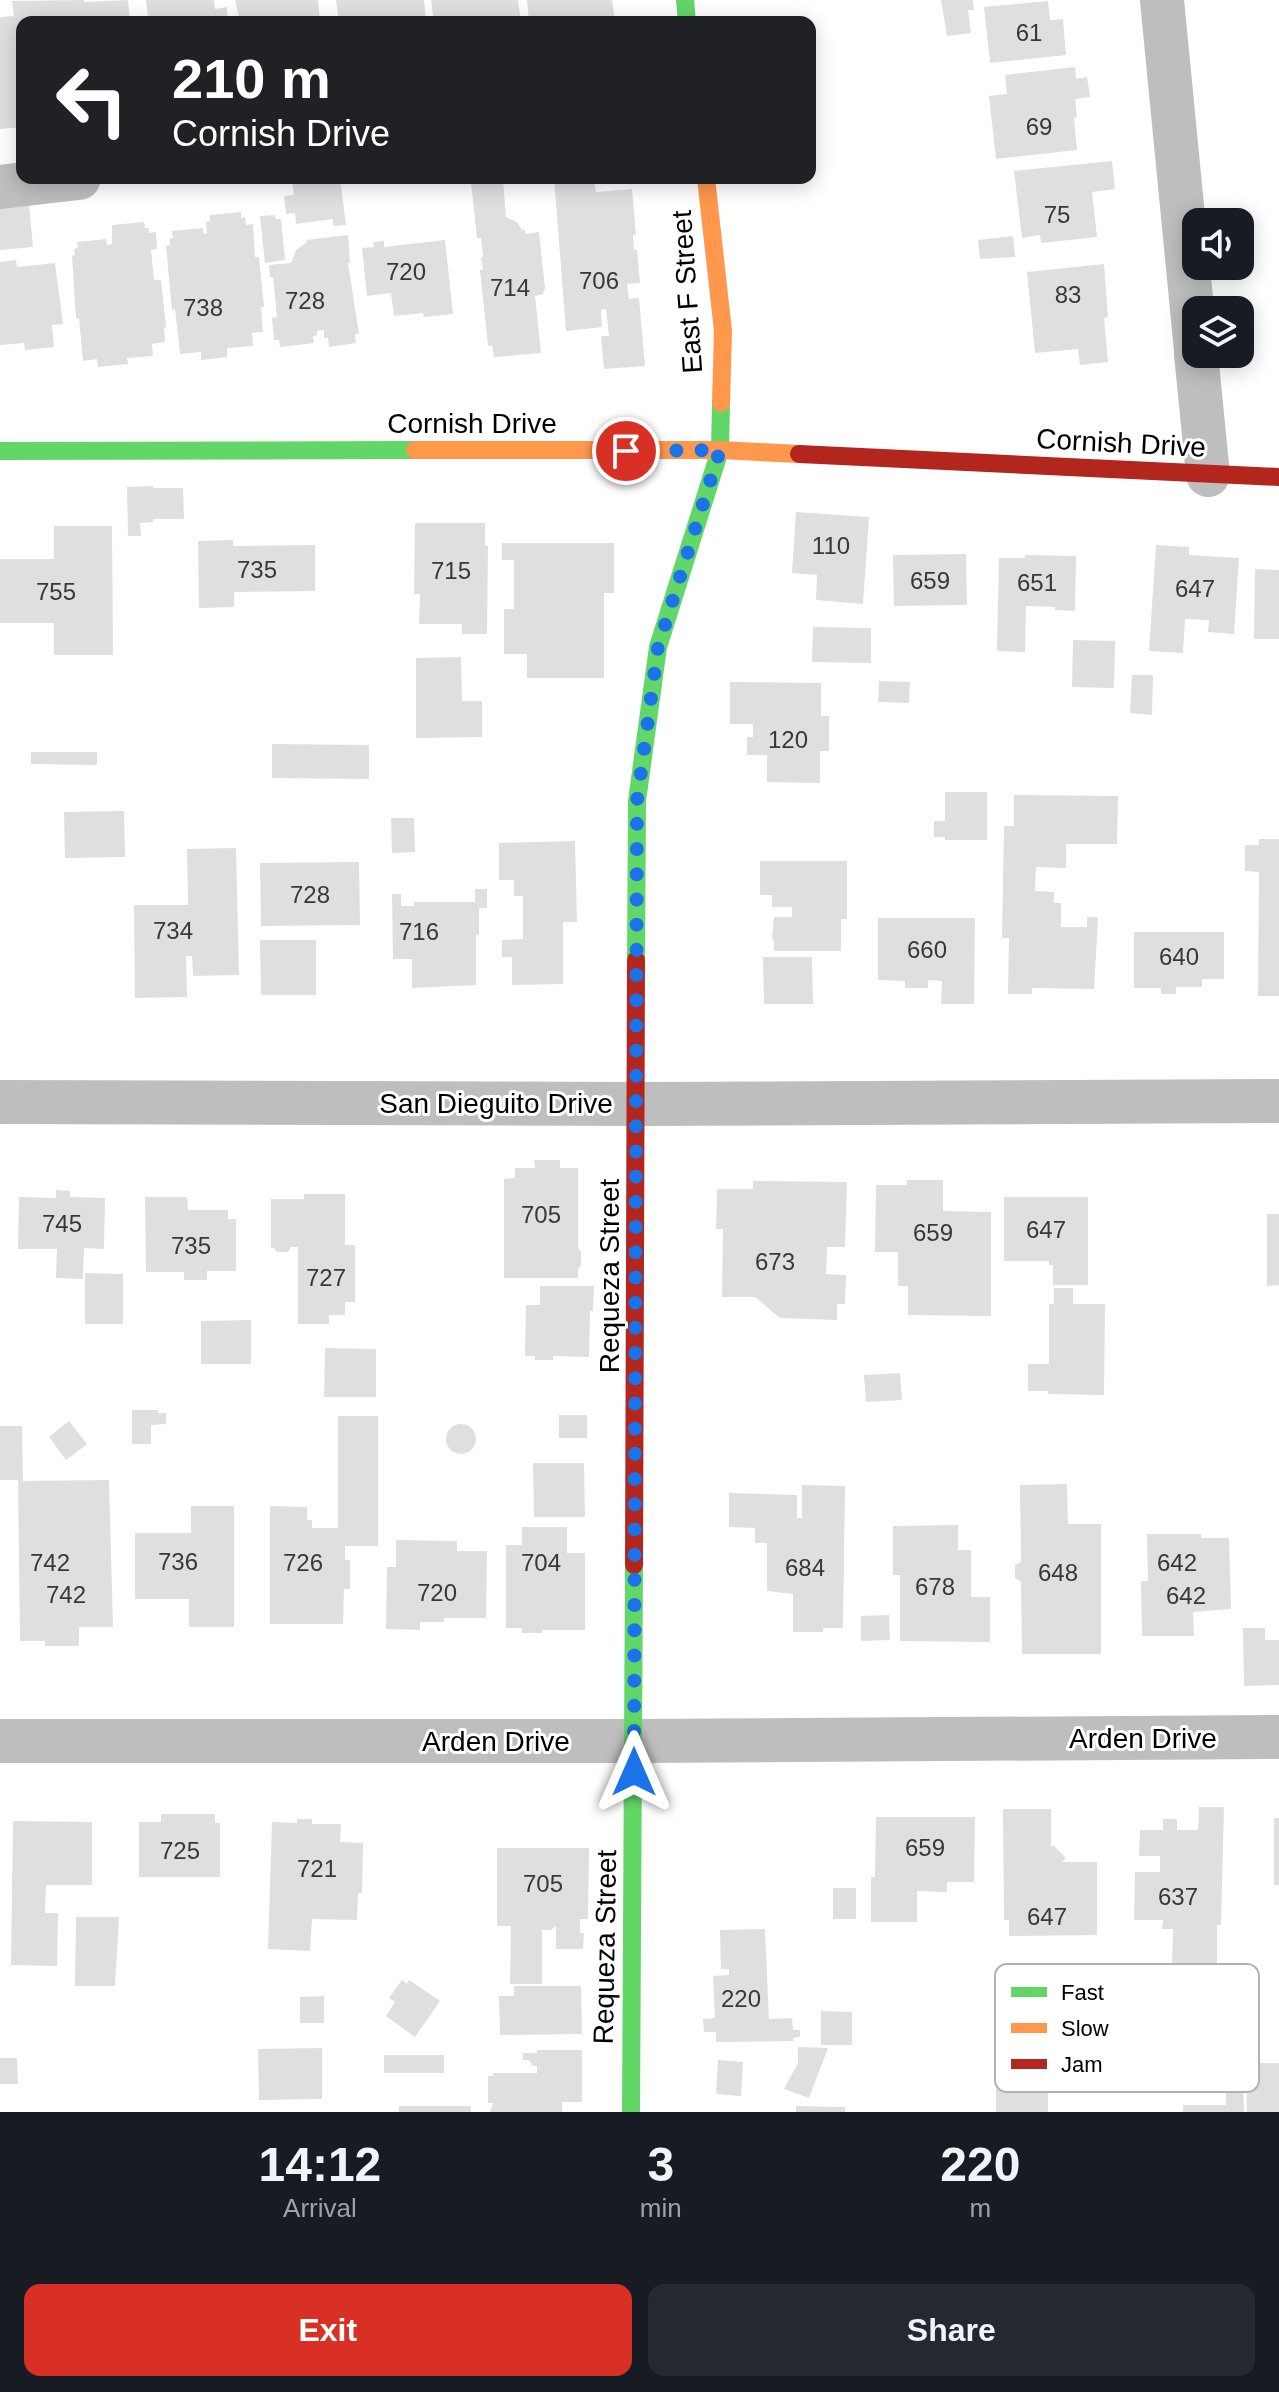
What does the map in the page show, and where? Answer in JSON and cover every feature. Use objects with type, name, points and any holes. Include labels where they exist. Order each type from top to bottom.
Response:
[{"type":"street","points":[[1162,0],[1191,296]]},
{"type":"street","points":[[0,187],[26,184]]},
{"type":"street","name":"East F Street","points":[[707,184],[723,331],[720,450]]},
{"type":"street","points":[[1198,368],[1208,475]]},
{"type":"street","name":"Cornish Drive","points":[[0,451],[720,450],[1279,477]]},
{"type":"street","name":"Requeza Street","points":[[631,2112],[637,801],[658,647],[720,450]]},
{"type":"street","name":"San Dieguito Drive","points":[[0,1102],[637,1104],[1279,1101]]},
{"type":"street","name":"Arden Drive","points":[[0,1741],[1279,1737]]},
{"type":"building","points":[[128,0],[129,16],[16,16],[16,128],[0,129],[0,17],[14,16],[12,1]]},
{"type":"building","points":[[146,0],[214,0],[215,9],[227,7],[228,16],[148,16]]},
{"type":"building","points":[[235,0],[318,0],[319,16],[239,16]]},
{"type":"building","points":[[336,0],[424,0],[425,16],[338,16]]},
{"type":"building","points":[[431,0],[518,0],[520,16],[433,16]]},
{"type":"building","points":[[527,0],[612,0],[614,16],[528,16]]},
{"type":"building","points":[[941,0],[973,0],[974,10],[968,10],[971,33],[947,36]]},
{"type":"building","points":[[1048,1],[1050,20],[1063,19],[1066,55],[990,63],[984,7]]},
{"type":"building","points":[[1075,67],[1076,79],[1087,77],[1090,97],[1075,99],[1077,150],[996,159],[989,96],[1007,94],[1005,75]]},
{"type":"building","points":[[1112,161],[1115,189],[1092,192],[1097,237],[1041,243],[1040,235],[1022,238],[1014,171]]},
{"type":"building","points":[[293,184],[341,184],[346,225],[333,226],[333,219],[296,224],[295,213],[286,214],[284,196],[294,195]]},
{"type":"building","points":[[471,184],[503,184],[506,217],[517,222],[525,234],[539,232],[545,288],[543,294],[535,296],[541,353],[494,357],[492,345],[488,346],[480,270],[483,270],[483,257],[481,238],[477,238]]},
{"type":"building","points":[[554,184],[595,184],[596,192],[632,189],[636,235],[633,235],[634,250],[637,250],[640,283],[627,284],[629,299],[639,298],[645,366],[604,369],[601,336],[609,336],[606,309],[601,310],[602,327],[566,331]]},
{"type":"building","points":[[29,205],[33,247],[0,250],[0,207]]},
{"type":"building","points":[[241,212],[246,225],[253,224],[264,307],[261,307],[263,332],[252,333],[253,346],[227,348],[227,357],[201,360],[201,352],[180,354],[166,246],[173,238],[172,231],[203,228],[203,234],[207,233],[206,222],[210,221],[210,215]]},
{"type":"building","points":[[275,215],[276,219],[281,219],[285,260],[265,263],[260,216]]},
{"type":"building","points":[[144,222],[149,233],[156,232],[157,249],[151,250],[154,280],[161,280],[165,342],[152,344],[153,356],[127,358],[128,364],[98,367],[97,359],[83,361],[79,318],[76,319],[74,249],[78,248],[77,242],[106,239],[107,245],[112,244],[112,225]]},
{"type":"building","points":[[348,235],[348,263],[359,334],[355,334],[356,343],[329,347],[324,330],[317,331],[317,335],[313,336],[314,343],[280,347],[279,340],[274,340],[272,318],[277,317],[269,265],[291,263],[296,250],[306,240]]},
{"type":"building","points":[[1013,236],[1015,257],[980,259],[978,240]]},
{"type":"building","points":[[445,240],[453,314],[394,316],[391,293],[367,296],[362,248],[374,247],[373,242],[384,241],[384,247]]},
{"type":"building","points":[[16,260],[17,267],[55,263],[63,324],[52,325],[54,347],[25,350],[24,343],[0,345],[0,262]]},
{"type":"building","points":[[1104,264],[1108,362],[1080,365],[1078,349],[1035,353],[1027,272]]},
{"type":"building","points":[[127,487],[183,488],[184,519],[153,519],[153,522],[140,523],[141,536],[128,536]]},
{"type":"building","points":[[796,512],[869,517],[863,604],[816,600],[817,575],[792,573]]},
{"type":"building","points":[[415,523],[485,523],[485,546],[488,546],[487,634],[462,634],[462,624],[419,624],[420,594],[414,594]]},
{"type":"building","points":[[54,526],[112,526],[113,655],[54,655],[54,623],[0,623],[0,559],[54,559]]},
{"type":"building","points":[[233,540],[233,546],[315,545],[315,591],[234,592],[234,607],[199,608],[198,541]]},
{"type":"building","points":[[502,543],[614,543],[614,593],[604,593],[604,678],[527,678],[527,654],[504,654],[504,609],[514,609],[514,560],[502,560]]},
{"type":"building","points":[[1156,545],[1189,547],[1189,555],[1239,558],[1234,634],[1208,632],[1209,620],[1185,619],[1183,653],[1149,651]]},
{"type":"building","points":[[966,554],[967,605],[894,606],[893,555]]},
{"type":"building","points":[[1025,555],[1076,556],[1075,611],[1026,606],[1025,652],[997,651],[999,558],[1025,558]]},
{"type":"building","points":[[1255,569],[1279,570],[1279,639],[1254,639]]},
{"type":"building","points":[[813,627],[871,628],[871,663],[812,662]]},
{"type":"building","points":[[1073,640],[1115,641],[1114,688],[1072,687]]},
{"type":"building","points":[[461,657],[462,701],[482,701],[482,737],[416,738],[416,658]]},
{"type":"building","points":[[1132,675],[1153,675],[1152,715],[1130,713]]},
{"type":"building","points":[[879,681],[910,682],[909,703],[878,702]]},
{"type":"building","points":[[730,682],[821,683],[821,716],[829,716],[829,751],[820,751],[820,783],[767,782],[767,755],[747,755],[747,737],[753,737],[753,724],[730,724]]},
{"type":"building","points":[[272,744],[369,745],[369,779],[272,778]]},
{"type":"building","points":[[31,752],[97,752],[97,765],[31,764]]},
{"type":"building","points":[[945,792],[987,792],[987,840],[934,837],[934,821],[945,821]]},
{"type":"building","points":[[1014,795],[1118,796],[1117,844],[1066,844],[1066,868],[1036,867],[1035,891],[1054,892],[1054,903],[1061,903],[1061,927],[1087,927],[1087,917],[1098,917],[1094,989],[1032,988],[1032,994],[1008,994],[1009,938],[1002,938],[1004,826],[1014,826]]},
{"type":"building","points":[[124,811],[125,857],[65,858],[64,812]]},
{"type":"building","points":[[391,818],[414,818],[415,852],[392,853]]},
{"type":"building","points":[[1259,839],[1279,839],[1279,996],[1258,996],[1259,872],[1245,871],[1245,845],[1259,845]]},
{"type":"building","points":[[575,841],[577,922],[563,922],[563,984],[512,985],[512,957],[502,957],[502,940],[523,939],[523,896],[514,896],[514,880],[499,880],[499,843]]},
{"type":"building","points":[[236,848],[239,975],[193,976],[192,956],[186,956],[187,997],[135,998],[134,905],[188,905],[187,849]]},
{"type":"building","points":[[760,861],[847,861],[847,919],[841,919],[841,951],[774,951],[774,917],[792,917],[792,907],[772,907],[772,895],[760,895]]},
{"type":"building","points":[[359,862],[360,925],[261,926],[260,863]]},
{"type":"building","points":[[475,889],[487,889],[487,908],[479,908],[476,985],[412,988],[412,959],[393,959],[392,894],[401,894],[401,906],[414,906],[414,902],[475,902]]},
{"type":"building","points":[[878,918],[975,918],[974,1004],[941,1004],[942,981],[928,980],[928,988],[905,988],[905,981],[878,980]]},
{"type":"building","points":[[1134,932],[1224,932],[1224,979],[1202,979],[1202,987],[1176,987],[1176,994],[1161,994],[1161,988],[1134,988]]},
{"type":"building","points":[[260,940],[316,940],[316,995],[261,995]]},
{"type":"building","points":[[763,957],[812,957],[813,1004],[764,1004]]},
{"type":"building","points":[[534,1160],[560,1160],[560,1168],[578,1168],[578,1248],[581,1265],[578,1278],[504,1278],[504,1179],[515,1178],[515,1168],[535,1168]]},
{"type":"building","points":[[907,1180],[943,1180],[943,1211],[991,1212],[991,1316],[908,1315],[908,1286],[898,1286],[898,1252],[875,1252],[876,1185],[907,1185]]},
{"type":"building","points":[[753,1181],[847,1182],[845,1247],[827,1247],[826,1274],[846,1275],[845,1304],[837,1304],[837,1320],[780,1318],[755,1297],[722,1297],[723,1229],[716,1229],[717,1189],[753,1189]]},
{"type":"building","points":[[56,1190],[70,1191],[70,1197],[105,1198],[104,1249],[84,1248],[83,1279],[56,1278],[57,1249],[18,1249],[19,1197],[56,1198]]},
{"type":"building","points":[[304,1194],[345,1194],[345,1245],[355,1245],[355,1302],[345,1302],[345,1315],[329,1315],[329,1324],[298,1324],[298,1247],[291,1247],[288,1252],[277,1252],[271,1248],[271,1199],[304,1199]]},
{"type":"building","points":[[145,1197],[187,1197],[188,1210],[228,1210],[228,1219],[236,1219],[236,1271],[207,1271],[207,1280],[184,1280],[184,1272],[146,1272]]},
{"type":"building","points":[[1004,1197],[1088,1197],[1088,1285],[1053,1285],[1053,1265],[1049,1265],[1049,1261],[1004,1261]]},
{"type":"building","points":[[1267,1214],[1279,1214],[1279,1285],[1267,1286]]},
{"type":"building","points":[[85,1273],[123,1274],[123,1324],[85,1324]]},
{"type":"building","points":[[540,1286],[594,1286],[589,1357],[553,1356],[553,1360],[535,1360],[535,1356],[525,1356],[526,1305],[540,1305]]},
{"type":"building","points":[[1054,1288],[1073,1288],[1073,1304],[1105,1304],[1104,1395],[1028,1391],[1028,1364],[1049,1364],[1049,1304],[1054,1304]]},
{"type":"building","points":[[251,1320],[251,1364],[201,1364],[201,1321]]},
{"type":"building","points":[[325,1348],[376,1349],[376,1397],[324,1397]]},
{"type":"building","points":[[900,1373],[902,1400],[866,1402],[864,1375]]},
{"type":"building","points":[[132,1410],[166,1413],[166,1424],[151,1425],[151,1444],[132,1444]]},
{"type":"building","points":[[559,1415],[587,1415],[587,1438],[559,1438]]},
{"type":"building","points":[[338,1416],[378,1416],[378,1546],[345,1546],[345,1560],[350,1560],[350,1589],[344,1589],[343,1624],[270,1624],[270,1506],[307,1507],[307,1520],[312,1520],[312,1528],[338,1528]]},
{"type":"building","points":[[69,1421],[87,1444],[66,1460],[49,1437]]},
{"type":"building","points":[[461,1424],[472,1428],[476,1439],[472,1450],[461,1454],[450,1450],[446,1439],[450,1428]]},
{"type":"building","points":[[0,1426],[22,1426],[23,1481],[109,1480],[113,1627],[79,1627],[79,1646],[45,1646],[45,1641],[20,1641],[18,1480],[0,1480]]},
{"type":"building","points":[[533,1463],[584,1463],[585,1517],[534,1517]]},
{"type":"building","points":[[1067,1484],[1068,1524],[1101,1524],[1101,1654],[1022,1654],[1021,1582],[1015,1578],[1015,1565],[1021,1562],[1020,1485]]},
{"type":"building","points":[[802,1485],[845,1486],[843,1628],[793,1632],[793,1594],[767,1591],[767,1543],[755,1543],[755,1528],[729,1527],[729,1493],[797,1495],[797,1518],[802,1518]]},
{"type":"building","points":[[191,1506],[234,1506],[234,1627],[189,1627],[189,1599],[135,1599],[135,1533],[191,1533]]},
{"type":"building","points":[[958,1525],[958,1550],[971,1550],[971,1597],[990,1597],[990,1642],[900,1641],[900,1575],[893,1575],[893,1526]]},
{"type":"building","points":[[522,1527],[567,1527],[567,1553],[585,1553],[585,1630],[522,1633],[522,1628],[506,1628],[506,1545],[522,1545]]},
{"type":"building","points":[[1147,1534],[1201,1534],[1201,1538],[1229,1538],[1231,1609],[1193,1612],[1194,1636],[1142,1636],[1141,1581],[1148,1581]]},
{"type":"building","points":[[396,1540],[457,1541],[457,1551],[487,1551],[486,1618],[444,1618],[444,1622],[420,1622],[420,1630],[386,1629],[387,1567],[396,1567]]},
{"type":"building","points":[[889,1615],[890,1640],[861,1641],[861,1616]]},
{"type":"building","points":[[1243,1628],[1265,1628],[1265,1640],[1279,1640],[1279,1685],[1244,1686]]},
{"type":"building","points":[[1199,1807],[1224,1807],[1217,1964],[1172,1964],[1173,1929],[1162,1929],[1163,1920],[1134,1920],[1135,1872],[1160,1872],[1160,1856],[1139,1856],[1140,1830],[1163,1830],[1163,1819],[1177,1819],[1177,1830],[1198,1830]]},
{"type":"building","points":[[1003,1809],[1051,1809],[1051,1848],[1053,1845],[1066,1858],[1062,1862],[1097,1862],[1097,1935],[1009,1936],[1009,1920],[1004,1920]]},
{"type":"building","points":[[161,1814],[215,1814],[215,1823],[220,1823],[220,1877],[139,1877],[139,1822],[161,1822]]},
{"type":"building","points":[[876,1817],[975,1817],[974,1882],[947,1882],[947,1892],[917,1891],[917,1922],[871,1922]]},
{"type":"building","points":[[1274,1818],[1279,1818],[1279,1885],[1274,1885]]},
{"type":"building","points":[[297,1819],[312,1819],[312,1824],[341,1824],[340,1842],[363,1843],[362,1893],[358,1893],[357,1920],[312,1919],[310,1951],[268,1949],[272,1822],[297,1823]]},
{"type":"building","points":[[13,1821],[92,1822],[92,1885],[46,1885],[45,1913],[58,1913],[57,1966],[11,1965]]},
{"type":"building","points":[[497,1848],[589,1848],[588,1919],[580,1919],[580,1933],[584,1933],[583,1949],[556,1949],[556,1926],[551,1930],[542,1930],[542,1984],[510,1984],[511,1926],[497,1926]]},
{"type":"building","points":[[833,1888],[856,1888],[856,1919],[833,1919]]},
{"type":"building","points":[[76,1917],[119,1917],[115,1986],[75,1986]]},
{"type":"building","points":[[765,1929],[769,2019],[792,2018],[793,2030],[800,2030],[800,2037],[793,2038],[793,2041],[716,2042],[716,2032],[704,2032],[703,2019],[715,2018],[713,1976],[729,1975],[729,1969],[721,1969],[720,1930]]},
{"type":"building","points":[[402,1980],[407,1984],[409,1980],[440,2001],[415,2037],[386,2016],[395,2002],[389,1998]]},
{"type":"building","points":[[514,1986],[581,1986],[582,2034],[500,2035],[499,1996],[514,1996]]},
{"type":"building","points":[[324,1996],[324,2023],[300,2023],[300,1997]]},
{"type":"building","points":[[821,2011],[852,2012],[852,2045],[821,2045]]},
{"type":"building","points":[[798,2047],[828,2048],[809,2098],[784,2089],[798,2063]]},
{"type":"building","points":[[322,2048],[322,2099],[259,2100],[258,2049]]},
{"type":"building","points":[[537,2050],[582,2050],[582,2102],[562,2102],[562,2112],[490,2112],[493,2103],[488,2103],[488,2076],[493,2076],[493,2073],[537,2073],[537,2066],[523,2060],[523,2053],[537,2053]]},
{"type":"building","points":[[384,2055],[444,2055],[444,2073],[384,2073]]},
{"type":"building","points":[[0,2058],[17,2058],[18,2084],[0,2084]]},
{"type":"building","points":[[718,2060],[743,2062],[741,2096],[716,2094]]},
{"type":"building","points":[[1259,2063],[1279,2063],[1279,2112],[1247,2112],[1247,2092],[1259,2092]]},
{"type":"building","points":[[996,2092],[1048,2092],[1048,2112],[996,2112]]},
{"type":"building","points":[[1226,2092],[1243,2092],[1244,2112],[1183,2112],[1183,2105],[1226,2105]]},
{"type":"building","points":[[399,2106],[471,2106],[471,2112],[399,2112]]},
{"type":"building","points":[[796,2106],[845,2107],[845,2112],[796,2112]]},
{"type":"traffic: fast","points":[[685,0],[686,16]]},
{"type":"traffic: fast","points":[[636,960],[637,801],[658,647],[720,450],[721,403]]},
{"type":"traffic: fast","points":[[0,451],[415,450]]},
{"type":"traffic: fast","points":[[631,2112],[634,1565]]},
{"type":"traffic: slow","points":[[707,184],[723,331],[721,403]]},
{"type":"traffic: slow","points":[[415,450],[720,450],[799,454]]},
{"type":"traffic: jam","points":[[799,454],[1279,477]]},
{"type":"traffic: jam","points":[[634,1565],[636,960]]},
{"type":"route","points":[[626,451],[720,450],[658,647],[637,801],[634,1772]]}]
